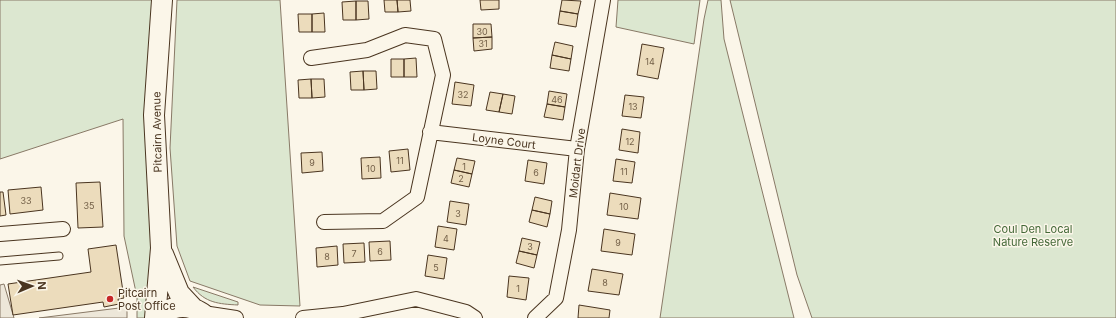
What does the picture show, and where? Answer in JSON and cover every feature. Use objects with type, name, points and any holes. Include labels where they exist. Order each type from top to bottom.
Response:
[{"type":"street","name":"Moidart Drive","points":[[535,318],[556,298],[569,230],[577,150],[602,0]]},
{"type":"street","name":"Pitcairn Avenue","points":[[156,318],[161,248],[154,115],[161,5]]},
{"type":"street","points":[[311,58],[367,50],[405,35],[434,39],[443,75],[417,197],[383,221],[324,222]]},
{"type":"street","name":"Loyne Court","points":[[430,132],[577,150]]},
{"type":"street","points":[[0,234],[63,229]]},
{"type":"street","name":"Pitcairn Avenue","points":[[161,248],[179,293],[201,313]]},
{"type":"street","points":[[303,318],[342,314],[416,299],[466,312],[475,318]]},
{"type":"street","points":[[159,318],[172,309],[183,307],[201,313],[236,318]]},
{"type":"lane","points":[[0,261],[59,256]]},
{"type":"green space","points":[[0,0],[152,0],[154,238],[146,318],[137,318],[137,297],[124,236],[123,119],[0,159]]},
{"type":"green space","points":[[177,0],[280,0],[300,306],[260,305],[190,281],[177,246],[170,148]]},
{"type":"green space","points":[[618,0],[700,0],[694,44],[616,27]]},
{"type":"green space","points":[[708,0],[721,0],[724,39],[794,318],[660,318]]},
{"type":"green space","name":"Coul Den Local Nature Reserve","points":[[730,0],[1116,0],[1116,318],[812,318],[797,275]]},
{"type":"green space","points":[[193,287],[238,302],[238,305],[213,302],[202,296]]},
{"type":"shaded area","points":[[4,284],[14,318],[0,318],[0,285]]},
{"type":"shaded area","points":[[127,307],[127,318],[39,318]]},
{"type":"building","points":[[384,0],[397,0],[398,12],[385,12]]},
{"type":"building","points":[[397,0],[410,0],[411,11],[398,12]]},
{"type":"building","points":[[480,0],[499,0],[499,9],[481,10]]},
{"type":"building","points":[[562,0],[581,1],[578,14],[560,11]]},
{"type":"building","points":[[356,1],[368,1],[369,19],[356,20]]},
{"type":"building","points":[[356,1],[356,20],[343,20],[342,2]]},
{"type":"building","points":[[560,11],[578,14],[576,27],[558,24]]},
{"type":"building","points":[[324,13],[325,32],[312,32],[312,14]]},
{"type":"building","points":[[298,14],[312,14],[312,32],[299,32]]},
{"type":"building","points":[[473,24],[491,24],[492,37],[473,38]]},
{"type":"building","points":[[492,37],[492,49],[474,51],[473,38]]},
{"type":"building","points":[[555,42],[573,46],[571,59],[552,55]]},
{"type":"building","points":[[642,44],[664,48],[658,79],[637,75]]},
{"type":"building","points":[[552,55],[571,59],[569,71],[550,68]]},
{"type":"building","points":[[416,58],[417,77],[404,77],[404,59]]},
{"type":"building","points":[[391,59],[404,59],[404,77],[391,77]]},
{"type":"building","points":[[363,71],[376,71],[377,89],[364,90]]},
{"type":"building","points":[[363,71],[364,90],[351,90],[350,72]]},
{"type":"building","points":[[311,79],[324,79],[325,97],[312,98]]},
{"type":"building","points":[[311,79],[312,98],[299,98],[298,80]]},
{"type":"building","points":[[455,82],[474,85],[471,106],[452,104]]},
{"type":"building","points":[[549,91],[567,94],[565,107],[547,104]]},
{"type":"building","points":[[490,92],[503,94],[499,112],[486,110]]},
{"type":"building","points":[[503,94],[515,96],[512,114],[499,112]]},
{"type":"building","points":[[625,95],[644,97],[641,118],[622,116]]},
{"type":"building","points":[[547,104],[565,107],[563,120],[544,117]]},
{"type":"building","points":[[622,129],[640,132],[638,153],[619,150]]},
{"type":"building","points":[[408,149],[410,170],[391,172],[389,151]]},
{"type":"building","points":[[322,152],[323,171],[302,173],[301,153]]},
{"type":"building","points":[[380,157],[381,178],[362,179],[361,158]]},
{"type":"building","points":[[457,158],[475,161],[472,174],[454,170]]},
{"type":"building","points":[[616,159],[635,162],[632,183],[613,181]]},
{"type":"building","points":[[528,160],[547,163],[544,184],[525,181]]},
{"type":"building","points":[[454,170],[472,174],[469,187],[451,183]]},
{"type":"building","points":[[100,182],[103,227],[78,228],[76,183]]},
{"type":"building","points":[[41,187],[43,210],[10,214],[8,190]]},
{"type":"building","points":[[0,192],[3,192],[6,215],[0,216]]},
{"type":"building","points":[[610,193],[641,198],[638,219],[607,215]]},
{"type":"building","points":[[535,197],[552,201],[550,214],[532,210]]},
{"type":"building","points":[[450,201],[469,204],[466,225],[447,222]]},
{"type":"building","points":[[532,210],[550,214],[547,227],[529,222]]},
{"type":"building","points":[[438,226],[457,229],[454,250],[435,247]]},
{"type":"building","points":[[604,229],[635,234],[632,255],[601,251]]},
{"type":"building","points":[[522,238],[540,242],[537,255],[519,251]]},
{"type":"building","points":[[390,241],[391,260],[370,261],[369,242]]},
{"type":"building","points":[[364,243],[365,262],[344,263],[343,244]]},
{"type":"building","points":[[116,245],[124,298],[118,299],[119,304],[104,307],[103,302],[13,315],[8,284],[91,272],[88,249]]},
{"type":"building","points":[[337,246],[338,265],[317,267],[316,248]]},
{"type":"building","points":[[519,251],[537,255],[534,268],[516,263]]},
{"type":"building","points":[[428,255],[447,258],[444,279],[425,276]]},
{"type":"building","points":[[592,269],[623,274],[619,295],[588,291]]},
{"type":"building","points":[[509,276],[529,278],[526,300],[507,297]]},
{"type":"building","points":[[579,305],[610,310],[609,318],[578,318]]},
{"type":"place","name":"Pitcairn Post Office","points":[[110,299]]}]
